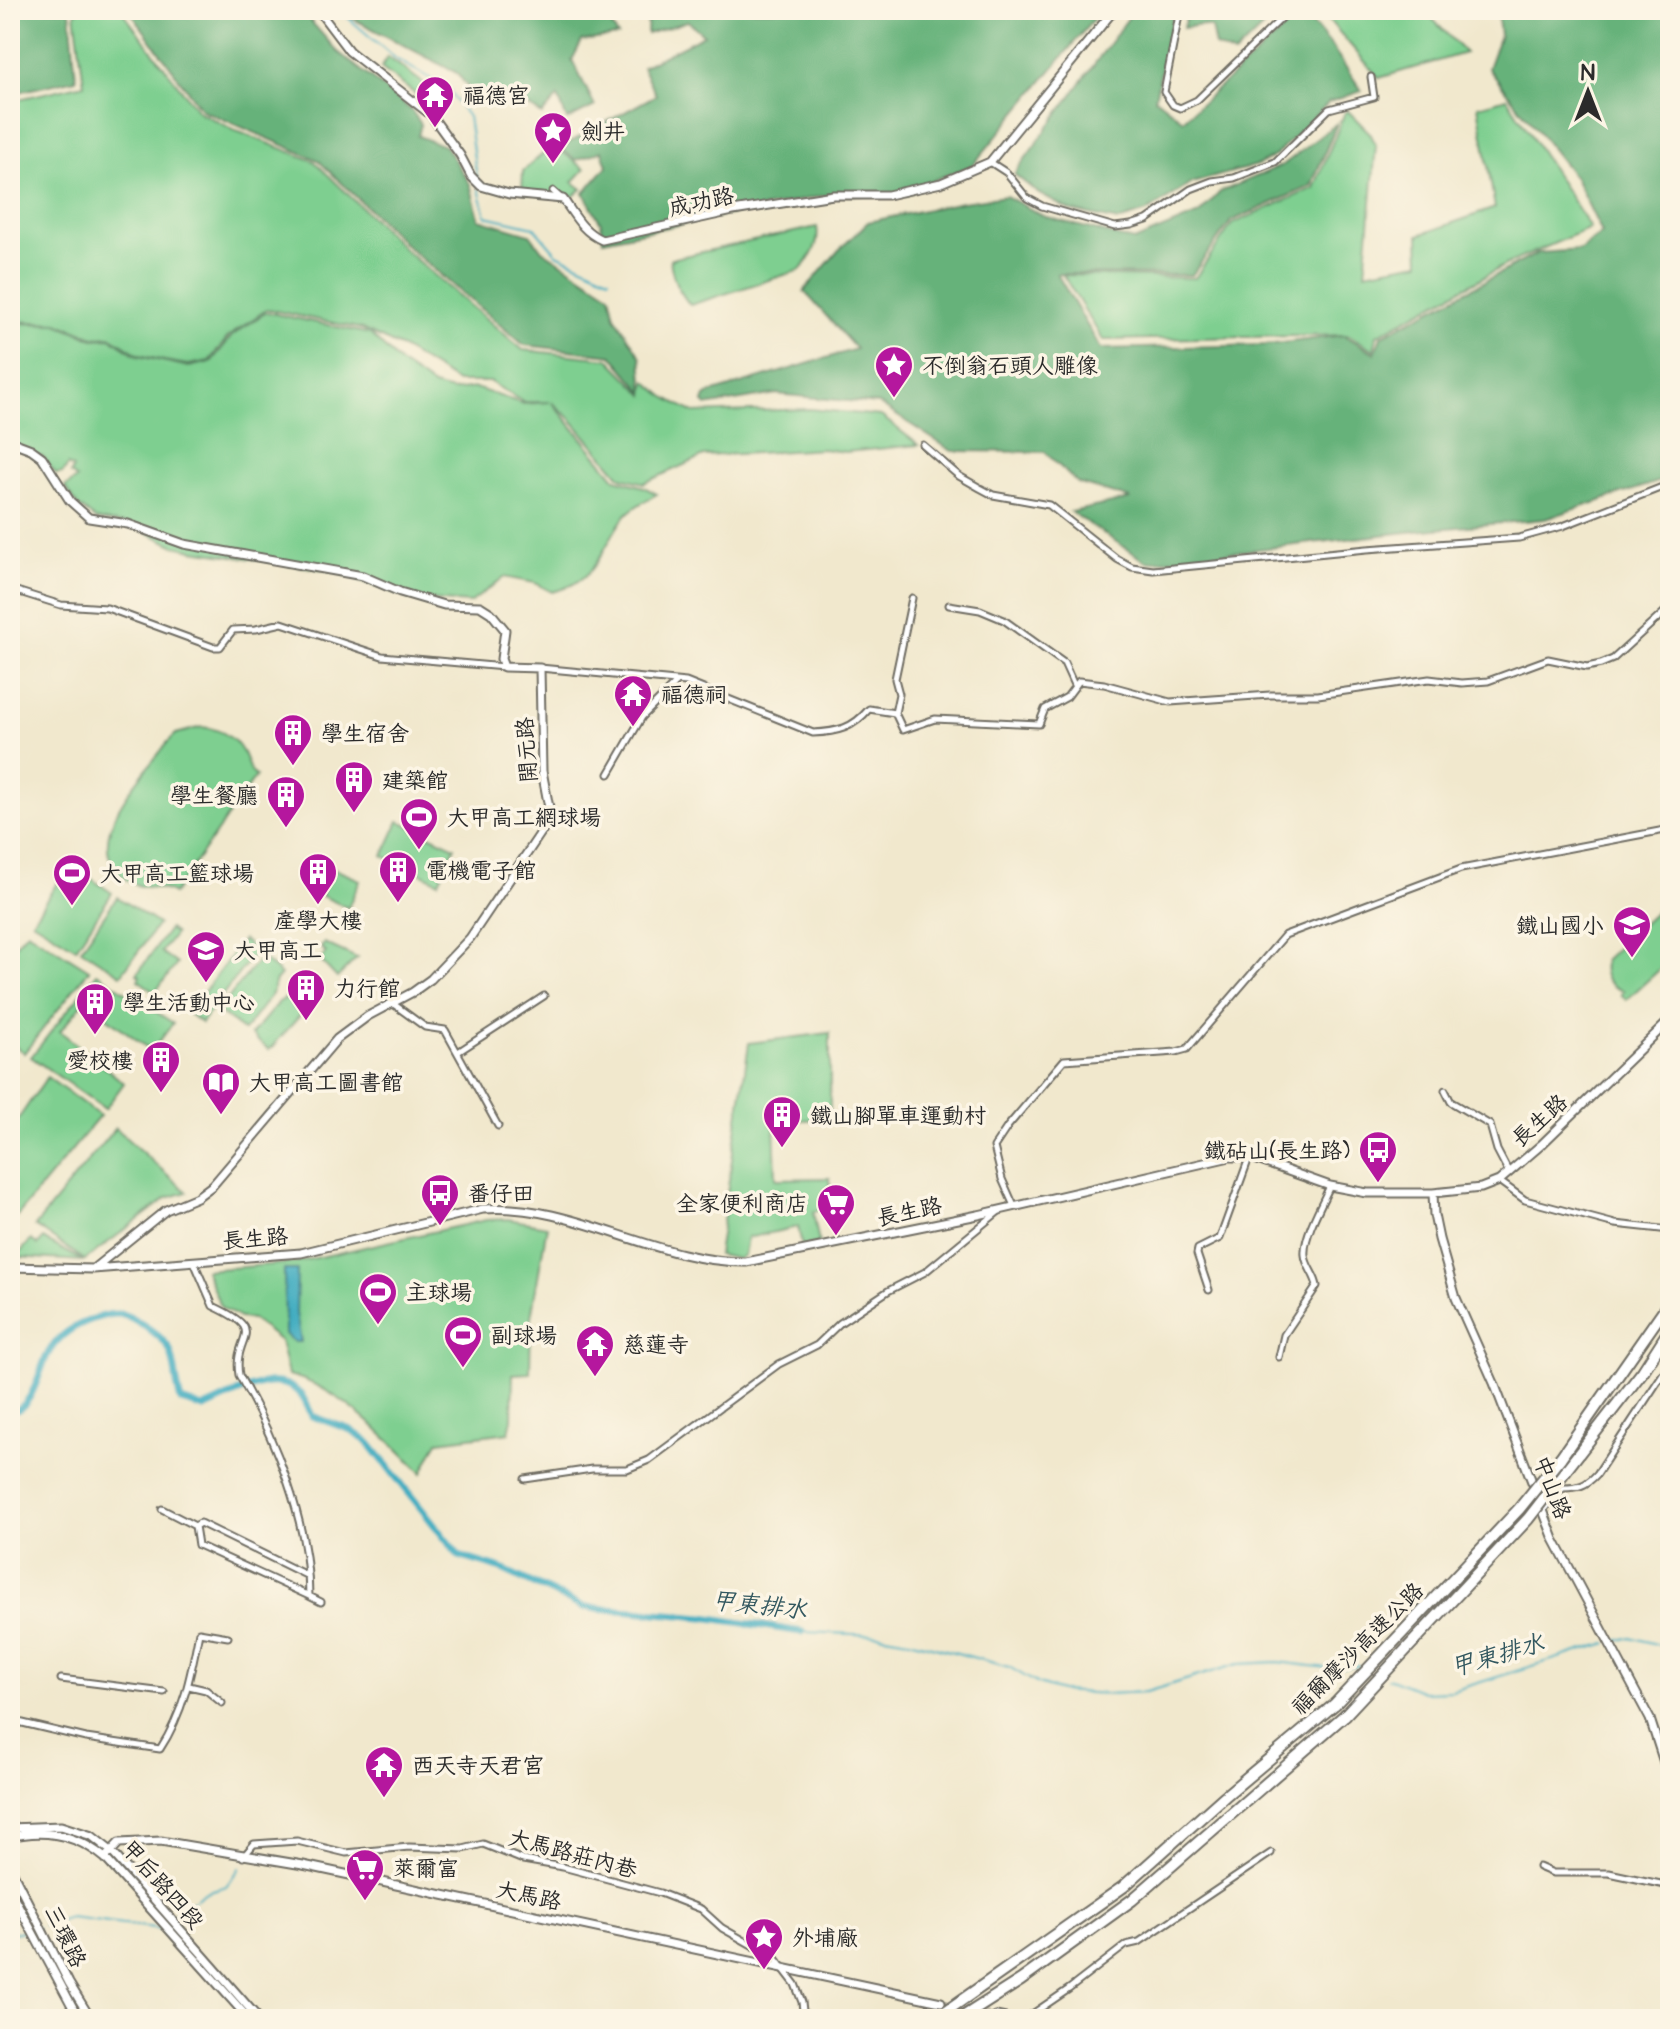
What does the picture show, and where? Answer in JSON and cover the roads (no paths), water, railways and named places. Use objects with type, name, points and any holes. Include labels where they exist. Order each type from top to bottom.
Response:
[{"type":"highway","name":"福爾摩沙高速公路","points":[[932,2019],[950,2010],[1123,1887],[1335,1704],[1519,1509],[1561,1457],[1670,1301]]},
{"type":"highway","name":"福爾摩沙高速公路","points":[[960,2019],[1021,1980],[1132,1900],[1345,1715],[1528,1519],[1643,1371],[1670,1329]]},
{"type":"street","points":[[318,10],[349,51],[431,115],[478,183],[509,194],[563,199]]},
{"type":"street","name":"成功路","points":[[563,199],[590,235],[602,240],[733,211],[833,195],[888,195],[941,183],[990,162],[1114,10]]},
{"type":"street","points":[[1180,10],[1164,92],[1173,105],[1180,108],[1197,100],[1290,10]]},
{"type":"street","points":[[990,162],[1007,173],[1027,198],[1042,206],[1115,227],[1131,225],[1147,220],[1191,189],[1212,181],[1234,178],[1275,162],[1329,109],[1374,97],[1371,77]]},
{"type":"street","points":[[553,191],[563,199]]},
{"type":"street","points":[[10,441],[42,457],[70,501],[89,518],[128,524],[184,544],[363,576],[400,592],[444,605],[480,606],[491,613],[505,630],[501,659],[504,667]]},
{"type":"street","points":[[923,445],[959,476],[980,488],[993,495],[1049,505],[1117,559],[1132,567],[1153,570],[1519,538],[1563,526],[1670,484]]},
{"type":"street","points":[[10,589],[61,605],[107,608],[213,647],[220,647],[233,630],[282,623],[382,656],[678,681],[813,733],[836,733],[858,722],[869,709],[895,713]]},
{"type":"street","points":[[912,598],[895,679],[899,694],[895,713],[903,730],[935,719],[1039,724],[1045,709],[1067,697],[1079,681],[1104,684],[1170,702],[1318,695],[1429,679],[1462,683],[1488,681],[1548,659],[1587,667],[1613,659],[1670,607]]},
{"type":"street","points":[[949,605],[980,610],[1004,620],[1064,663],[1075,686]]},
{"type":"street","name":"開元路","points":[[93,1269],[166,1210],[197,1197],[213,1185],[337,1039],[368,1016],[431,979],[470,938],[548,821],[550,813],[542,771],[540,668]]},
{"type":"street","points":[[609,774],[642,717],[678,681]]},
{"type":"street","points":[[1014,1206],[1002,1179],[994,1147],[1064,1060],[1187,1049],[1285,935],[1300,929],[1461,869],[1670,829]]},
{"type":"street","points":[[458,1052],[544,996]]},
{"type":"street","points":[[392,1003],[425,1027],[445,1030],[498,1126]]},
{"type":"street","name":"長生路","points":[[93,1269],[301,1253],[483,1209],[503,1207],[553,1216],[708,1260],[746,1262],[1001,1210],[1230,1157],[1249,1157],[1330,1186],[1367,1193],[1433,1193],[1481,1188],[1499,1181],[1541,1145],[1670,1020]]},
{"type":"street","points":[[1445,1090],[1457,1107],[1490,1125],[1497,1150],[1508,1171]]},
{"type":"street","points":[[1209,1290],[1198,1249],[1220,1238],[1249,1157]]},
{"type":"street","points":[[1499,1181],[1525,1200],[1615,1224],[1670,1230]]},
{"type":"street","points":[[1279,1357],[1284,1335],[1317,1286],[1316,1275],[1306,1263],[1305,1246],[1330,1186]]},
{"type":"street","name":"中山路","points":[[1433,1193],[1439,1239],[1456,1298],[1494,1383],[1558,1547],[1650,1719],[1670,1781]]},
{"type":"street","points":[[525,1479],[592,1469],[627,1469],[649,1460],[779,1364],[817,1345],[840,1323],[888,1291],[925,1272],[1001,1210]]},
{"type":"street","points":[[194,1262],[213,1306],[243,1324],[245,1332],[237,1367],[269,1432],[283,1471],[299,1525],[309,1576],[309,1596]]},
{"type":"street","points":[[10,1267],[93,1269]]},
{"type":"street","points":[[1543,1510],[1563,1488],[1578,1488],[1597,1474],[1670,1363]]},
{"type":"street","points":[[162,1509],[195,1526]]},
{"type":"street","points":[[195,1526],[200,1523],[309,1576]]},
{"type":"street","points":[[195,1526],[198,1545],[321,1602]]},
{"type":"street","points":[[10,1720],[86,1738],[160,1749],[178,1720],[189,1686],[199,1632],[228,1637]]},
{"type":"street","points":[[61,1679],[164,1692]]},
{"type":"street","points":[[189,1686],[206,1690],[222,1703]]},
{"type":"street","name":"甲后路四段","points":[[11,1828],[61,1826],[92,1836],[249,2019]]},
{"type":"street","name":"甲后路四段","points":[[10,1837],[50,1833],[70,1836],[108,1855],[259,2019]]},
{"type":"street","name":"大馬路","points":[[108,1855],[119,1843],[161,1841],[303,1865],[941,2002]]},
{"type":"street","name":"大馬路莊內巷","points":[[243,1857],[254,1844],[297,1841],[346,1853],[409,1847],[463,1849],[483,1844],[523,1860],[563,1867],[660,1893],[701,1909],[722,1928],[775,1958],[783,1968]]},
{"type":"street","points":[[1025,2019],[1126,1945],[1139,1942],[1271,1853]]},
{"type":"street","name":"三環路","points":[[10,1867],[69,1983],[91,2019]]},
{"type":"street","points":[[1539,1867],[1553,1873],[1609,1873],[1670,1886]]},
{"type":"street","name":"三環路","points":[[10,1890],[79,2019]]},
{"type":"street","points":[[783,1968],[795,1984],[804,2019]]},
{"type":"street","points":[[996,2016],[1010,2019]]},
{"type":"water","points":[[284,1270],[297,1270],[296,1313],[301,1342],[294,1342],[285,1334]]},
{"type":"waterway","points":[[339,10],[396,59],[447,88],[468,117],[477,178]]},
{"type":"waterway","points":[[479,189],[486,216],[534,227],[557,254],[609,278]]},
{"type":"waterway","name":"甲東排水","points":[[10,1412],[18,1409],[30,1396],[45,1359],[63,1335],[93,1319],[115,1314],[126,1316],[152,1331],[169,1349],[181,1401],[204,1408],[265,1383],[290,1386],[300,1394],[312,1416],[351,1430],[369,1443],[459,1556],[502,1569],[583,1607],[704,1617],[802,1632]]},
{"type":"waterway","name":"甲東排水","points":[[802,1632],[879,1635],[909,1640],[1009,1667],[1038,1684],[1061,1691],[1106,1694],[1146,1692],[1238,1664],[1277,1662],[1336,1669],[1363,1668]]},
{"type":"waterway","name":"甲東排水","points":[[1614,1642],[1631,1637],[1670,1648]]},
{"type":"waterway","name":"甲東排水","points":[[1388,1678],[1423,1692],[1452,1691],[1607,1643]]},
{"type":"waterway","points":[[166,1924],[206,1892],[226,1886],[240,1868]]},
{"type":"waterway","points":[[43,1925],[70,1917],[162,1929]]},
{"type":"waterway","points":[[10,1934],[37,1927]]},
{"type":"tunnel","points":[[941,2002],[996,2016]]},
{"type":"place","name":"福德宮","points":[[435,129]]},
{"type":"place","name":"劍井","points":[[553,165]]},
{"type":"place","name":"不倒翁石頭人雕像","points":[[894,399]]},
{"type":"place","name":"福德祠","points":[[633,728]]},
{"type":"place","name":"學生宿舍","points":[[293,767]]},
{"type":"place","name":"建築館","points":[[354,814]]},
{"type":"place","name":"學生餐廳","points":[[286,829]]},
{"type":"place","name":"大甲高工網球場","points":[[419,851]]},
{"type":"place","name":"電機電子館","points":[[398,904]]},
{"type":"place","name":"產學大樓","points":[[318,906]]},
{"type":"place","name":"大甲高工籃球場","points":[[72,907]]},
{"type":"place","name":"鐵山國小","points":[[1632,959]]},
{"type":"place","name":"大甲高工","points":[[206,984]]},
{"type":"place","name":"力行館","points":[[306,1022]]},
{"type":"place","name":"學生活動中心","points":[[95,1036]]},
{"type":"place","name":"愛校樓","points":[[161,1094]]},
{"type":"place","name":"大甲高工圖書館","points":[[221,1116]]},
{"type":"place","name":"鐵山腳單車運動村","points":[[782,1149]]},
{"type":"place","name":"鐵砧山(長生路)","points":[[1378,1184]]},
{"type":"place","name":"番仔田","points":[[440,1227]]},
{"type":"place","name":"全家便利商店","points":[[836,1237]]},
{"type":"place","name":"主球場","points":[[378,1326]]},
{"type":"place","name":"副球場","points":[[463,1369]]},
{"type":"place","name":"慈蓮寺","points":[[595,1378]]},
{"type":"place","name":"西天寺天君宮","points":[[384,1799]]},
{"type":"place","name":"萊爾富","points":[[365,1902]]},
{"type":"place","name":"外埔廠","points":[[764,1971]]}]
